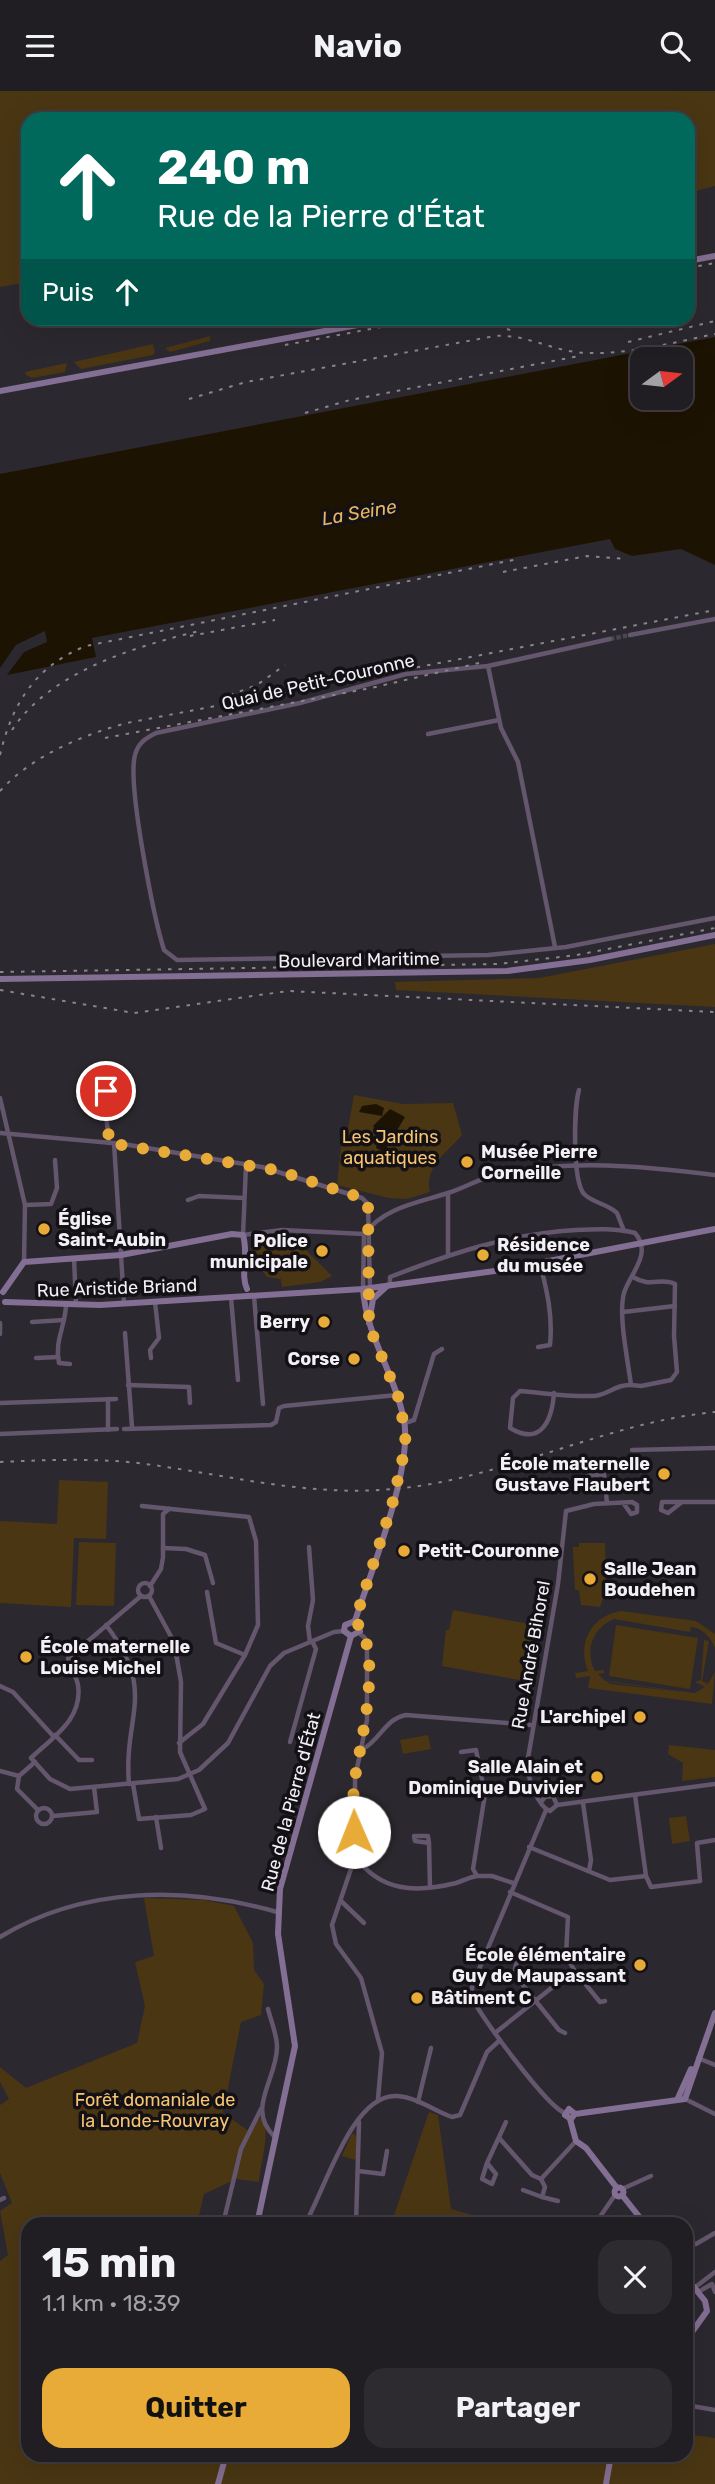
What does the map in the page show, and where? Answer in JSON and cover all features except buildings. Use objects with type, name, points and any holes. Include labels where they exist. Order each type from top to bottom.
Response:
[{"type":"street","points":[[695,260],[715,256]]},
{"type":"street","points":[[0,391],[352,326]]},
{"type":"street","points":[[630,635],[715,619]]},
{"type":"street","name":"Quai de Petit-Couronne","points":[[555,947],[450,957],[172,958],[162,944],[136,805],[134,756],[143,739],[156,733],[300,703],[405,674],[488,666],[610,639]]},
{"type":"street","points":[[488,666],[499,720],[519,762],[555,947],[715,918]]},
{"type":"street","points":[[428,734],[499,720]]},
{"type":"street","name":"Boulevard Maritime","points":[[0,979],[508,971],[590,960],[715,935]]},
{"type":"street","points":[[579,1090],[574,1107],[577,1164],[582,1191],[615,1210],[624,1231]]},
{"type":"street","points":[[112,1091],[104,1095],[112,1143],[124,1304]]},
{"type":"street","points":[[0,1098],[25,1205],[24,1262],[1,1288],[2,1305]]},
{"type":"street","points":[[0,1133],[112,1143],[276,1170],[362,1198],[368,1204],[365,1232],[365,1317],[370,1321]]},
{"type":"street","points":[[25,1205],[51,1204],[57,1188],[55,1160]]},
{"type":"street","points":[[24,1262],[121,1255],[282,1230],[365,1232],[409,1202],[448,1193],[494,1175],[577,1164],[715,1175]]},
{"type":"street","points":[[246,1165],[243,1235],[247,1253],[244,1279],[247,1289],[256,1296],[263,1404]]},
{"type":"street","points":[[448,1193],[448,1255]]},
{"type":"street","points":[[188,1201],[198,1196],[244,1198]]},
{"type":"street","points":[[355,1621],[392,1505],[406,1444],[405,1423],[398,1395],[370,1321],[373,1299],[389,1286],[390,1277],[448,1255],[523,1234],[587,1229],[635,1233],[640,1244],[640,1263],[625,1290],[624,1312],[631,1385]]},
{"type":"street","name":"Rue Aristide Briand","points":[[2,1305],[124,1304],[389,1286],[540,1262],[715,1229]]},
{"type":"street","points":[[74,1258],[76,1305]]},
{"type":"street","points":[[538,1347],[550,1345],[552,1329],[552,1310],[540,1262]]},
{"type":"street","points":[[554,1394],[552,1415],[544,1428],[536,1433],[510,1429],[515,1394],[554,1394],[594,1396],[619,1385],[641,1387],[671,1380],[676,1376],[677,1288],[672,1281],[646,1284],[633,1277]]},
{"type":"street","points":[[238,1380],[231,1297],[247,1289]]},
{"type":"street","points":[[151,1358],[150,1350],[159,1338],[155,1301]]},
{"type":"street","points":[[66,1304],[64,1320],[59,1329],[58,1357],[60,1363],[70,1364]]},
{"type":"street","points":[[624,1312],[675,1306]]},
{"type":"street","points":[[32,1322],[64,1320]]},
{"type":"street","points":[[0,1323],[0,1334]]},
{"type":"street","points":[[125,1333],[128,1385],[126,1399],[132,1427]]},
{"type":"street","points":[[405,1423],[414,1420],[434,1355],[442,1349]]},
{"type":"street","points":[[36,1357],[58,1357]]},
{"type":"street","points":[[128,1385],[189,1387],[190,1403]]},
{"type":"street","points":[[124,1429],[271,1425],[276,1422],[279,1408],[284,1406],[398,1395]]},
{"type":"street","points":[[108,1399],[108,1430]]},
{"type":"street","points":[[0,1403],[116,1399]]},
{"type":"street","points":[[0,1434],[117,1429]]},
{"type":"street","points":[[632,1450],[715,1448]]},
{"type":"street","points":[[587,1476],[604,1474],[607,1503],[624,1504]]},
{"type":"street","points":[[682,1502],[668,1513],[661,1510],[662,1502],[682,1502],[715,1502]]},
{"type":"street","name":"Rue André Bihorel","points":[[542,1801],[535,1793],[528,1773],[531,1725],[558,1584],[566,1511],[607,1503]]},
{"type":"street","points":[[142,1506],[243,1515],[249,1517],[253,1523],[258,1625],[244,1655],[203,1724],[179,1742]]},
{"type":"street","points":[[106,1625],[130,1660],[135,1684],[136,1699],[128,1764],[139,1819],[191,1815],[205,1809],[180,1752],[182,1716],[178,1657],[169,1629],[149,1596],[150,1586],[160,1569],[163,1514],[170,1508]]},
{"type":"street","points":[[290,1742],[316,1649],[308,1626],[313,1600],[309,1547]]},
{"type":"street","points":[[163,1548],[186,1549],[205,1555],[213,1583]]},
{"type":"street","points":[[141,1597],[139,1587],[143,1584],[150,1586]]},
{"type":"street","points":[[207,1592],[216,1643],[244,1655]]},
{"type":"street","points":[[149,1596],[141,1597],[68,1658],[78,1684],[75,1711],[55,1736],[31,1758],[60,1786],[131,1784],[177,1779],[190,1774],[216,1758],[228,1743],[270,1666],[284,1653],[344,1631]]},
{"type":"street","points":[[344,1631],[345,1625],[355,1621]]},
{"type":"street","points":[[355,1621],[360,1627],[359,1633]]},
{"type":"street","points":[[344,1631],[351,1636],[359,1633]]},
{"type":"street","points":[[359,1633],[365,1638],[367,1647],[368,1698],[363,1749],[355,1778],[355,1856],[332,1925],[336,1944],[361,1978],[382,2053],[378,2099]]},
{"type":"street","name":"Rue de la Pierre d'État","points":[[258,2217],[295,2046],[277,1912],[286,1864],[351,1636]]},
{"type":"street","points":[[0,1686],[13,1692],[79,1760],[92,1760]]},
{"type":"street","points":[[363,1749],[373,1744],[390,1721],[405,1715],[531,1725]]},
{"type":"street","points":[[461,1752],[477,1749],[484,1783],[473,1869],[477,1876]]},
{"type":"street","points":[[35,1762],[19,1776],[17,1789],[38,1810]]},
{"type":"street","points":[[0,1771],[19,1776]]},
{"type":"street","points":[[546,1810],[553,1810],[557,1805],[715,1784]]},
{"type":"street","points":[[53,1816],[97,1812],[94,1787]]},
{"type":"street","points":[[635,1794],[646,1875],[651,1887],[700,1881],[697,1843],[715,1840]]},
{"type":"street","points":[[557,1805],[550,1795],[542,1801],[546,1810],[513,1883],[472,1986],[472,1998],[477,2008],[500,2040],[555,2109],[570,2115],[656,2104],[682,2095],[715,2013]]},
{"type":"street","points":[[583,1803],[591,1860],[589,1871]]},
{"type":"street","points":[[38,1810],[48,1808],[53,1816]]},
{"type":"street","points":[[38,1810],[36,1818],[41,1824],[49,1823],[53,1816]]},
{"type":"street","points":[[156,1817],[161,1847]]},
{"type":"street","points":[[429,1843],[430,1887]]},
{"type":"street","points":[[529,1847],[610,1880],[646,1875]]},
{"type":"street","points":[[355,1856],[380,1882],[393,1887],[430,1887],[477,1876],[492,1876],[513,1883]]},
{"type":"street","points":[[510,1892],[568,1917],[566,1955],[574,1970],[600,2002],[605,2001]]},
{"type":"street","points":[[0,1937],[53,1913],[130,1896],[204,1896],[277,1912]]},
{"type":"street","points":[[341,1901],[364,1923]]},
{"type":"street","points":[[519,1951],[516,1975],[558,2030],[565,2033]]},
{"type":"street","points":[[495,2033],[574,1970]]},
{"type":"street","points":[[225,2217],[241,2148],[261,2108],[277,2047],[268,2009]]},
{"type":"street","points":[[308,2217],[347,2132],[367,2107],[378,2099],[397,2096],[452,2117],[462,2114],[487,2052],[500,2040]]},
{"type":"street","points":[[418,2102],[431,2048]]},
{"type":"street","points":[[697,2058],[715,2064]]},
{"type":"street","points":[[682,2095],[715,2114]]},
{"type":"street","points":[[261,2108],[266,2128],[275,2137]]},
{"type":"street","points":[[570,2115],[576,2141],[586,2148],[639,2217]]},
{"type":"street","points":[[356,2217],[360,2118]]},
{"type":"street","points":[[487,2163],[495,2144],[500,2140],[506,2122]]},
{"type":"street","points":[[500,2140],[532,2175],[541,2179],[545,2187],[542,2197]]},
{"type":"street","points":[[541,2179],[576,2141]]},
{"type":"street","points":[[358,2171],[383,2175],[387,2151]]},
{"type":"street","points":[[600,2217],[619,2192],[651,2176]]},
{"type":"street","points":[[523,2189],[558,2201]]},
{"type":"street","points":[[693,2243],[715,2233]]},
{"type":"street","points":[[696,2290],[715,2272]]},
{"type":"street","points":[[696,2290],[712,2284],[715,2292]]},
{"type":"street","points":[[693,2286],[707,2306],[707,2314],[693,2331]]},
{"type":"street","points":[[693,2407],[715,2410]]},
{"type":"street","points":[[218,2484],[224,2462]]},
{"type":"street","points":[[606,2484],[610,2462]]},
{"type":"green space","points":[[0,91],[715,91],[715,186],[695,191],[695,112],[21,112],[21,283],[0,287]]},
{"type":"green space","points":[[210,336],[210,341],[170,352],[165,348]]},
{"type":"green space","points":[[153,344],[153,355],[81,369],[74,362]]},
{"type":"green space","points":[[67,363],[65,372],[32,378],[25,372]]},
{"type":"green space","points":[[715,944],[715,1007],[396,990],[395,982],[539,978]]},
{"type":"green space","name":"Les Jardins aquatiques","points":[[354,1095],[403,1104],[453,1103],[462,1135],[434,1167],[430,1175],[430,1192],[407,1199],[389,1198],[337,1185],[341,1147],[346,1140]]},
{"type":"green space","points":[[260,1238],[264,1244],[304,1248],[332,1276],[320,1282],[282,1287],[281,1279],[267,1277],[252,1256],[251,1244]]},
{"type":"green space","points":[[59,1480],[108,1482],[106,1539],[74,1538],[71,1607],[0,1603],[0,1521],[57,1524]]},
{"type":"green space","points":[[79,1542],[116,1543],[114,1606],[76,1605]]},
{"type":"green space","name":"Salle Jean Boudehen","points":[[579,1543],[605,1543],[606,1583],[622,1583],[623,1595],[604,1595],[600,1607],[581,1605],[579,1590],[575,1590],[573,1553],[573,1547],[579,1547]]},
{"type":"green space","points":[[453,1610],[540,1626],[536,1645],[539,1646],[530,1682],[442,1666],[446,1630],[449,1630]]},
{"type":"green space","points":[[621,1611],[696,1621],[715,1634],[715,1648],[706,1634],[699,1629],[691,1627],[690,1632],[614,1619],[596,1634],[590,1655],[595,1671],[604,1670],[604,1673],[598,1674],[605,1681],[695,1693],[705,1687],[695,1682],[701,1680],[704,1640],[709,1641],[702,1681],[708,1684],[715,1672],[712,1704],[588,1688],[590,1676],[576,1678],[575,1673],[588,1671],[584,1651],[589,1632],[594,1625]],"holes":[[[607,1682],[687,1692],[610,1684]]]},
{"type":"green space","points":[[616,1625],[698,1638],[690,1689],[609,1676]]},
{"type":"green space","points":[[428,1735],[431,1749],[403,1754],[400,1740]]},
{"type":"green space","points":[[669,1745],[715,1750],[715,1777],[682,1781],[683,1763],[668,1754]]},
{"type":"green space","points":[[686,1816],[690,1841],[672,1844],[669,1818]]},
{"type":"green space","name":"Forêt domaniale de la Londe-Rouvray","points":[[144,1898],[204,1900],[234,1906],[253,1943],[254,1970],[264,1984],[261,2015],[241,2022],[223,2113],[250,2132],[259,2118],[265,2121],[265,2144],[259,2182],[236,2179],[204,2194],[199,2217],[21,2217],[21,2462],[693,2462],[693,2435],[715,2438],[715,2484],[0,2484],[0,2261],[8,2255],[0,2211],[12,2203],[0,2173],[0,2105],[9,2099],[0,2082],[0,2067],[26,2088],[137,2043],[145,2006],[135,1962],[154,1956]]},
{"type":"green space","points":[[429,2112],[438,2115],[451,2209],[480,2217],[393,2217]]},
{"type":"green space","points":[[352,2133],[356,2136],[356,2160],[342,2156]]},
{"type":"water","name":"La Seine","points":[[715,337],[715,565],[681,549],[632,556],[615,549],[610,539],[92,638],[96,657],[7,675],[24,652],[44,642],[43,632],[16,645],[0,668],[0,474],[630,353],[630,410],[693,410],[693,347],[663,347]]},
{"type":"water","points":[[376,1104],[384,1108],[382,1116],[359,1112],[362,1106]]},
{"type":"water","points":[[390,1109],[405,1117],[384,1152],[376,1148],[379,1135],[373,1126]]},
{"type":"pier","points":[[45,631],[47,642],[24,652],[4,676],[15,656],[42,636],[19,648],[0,672],[16,645]]},
{"type":"tunnel","points":[[610,639],[630,635]]},
{"type":"railway","points":[[695,267],[715,263]]},
{"type":"railway","points":[[695,326],[715,321]]},
{"type":"railway","points":[[285,345],[387,326]]},
{"type":"railway","points":[[498,326],[516,332]]},
{"type":"railway","points":[[628,342],[694,326]]},
{"type":"railway","points":[[189,399],[246,382],[495,336],[515,337],[575,352],[610,353],[715,334]]},
{"type":"railway","points":[[305,413],[350,400],[579,356]]},
{"type":"railway","points":[[503,572],[587,556],[627,559]]},
{"type":"railway","points":[[0,755],[11,719],[28,689],[53,664],[86,646],[518,559]]},
{"type":"railway","points":[[0,791],[42,757],[75,741],[127,723],[715,610]]},
{"type":"railway","points":[[190,636],[275,620]]},
{"type":"railway","points":[[12,730],[28,710],[48,692],[71,677],[121,654],[199,631]]},
{"type":"railway","points":[[105,738],[371,688],[479,663]]},
{"type":"railway","points":[[230,695],[257,685],[285,665]]},
{"type":"railway","points":[[0,972],[498,964],[577,955],[715,928]]},
{"type":"railway","points":[[0,990],[134,1013],[288,991],[715,1012]]},
{"type":"railway","points":[[0,1462],[121,1461],[288,1486],[349,1491],[380,1490],[465,1477],[630,1428],[715,1412]]},
{"type":"place","name":"Musée Pierre Corneille","points":[[467,1162]]},
{"type":"place","name":"Église Saint-Aubin","points":[[44,1229]]},
{"type":"place","name":"Police municipale","points":[[322,1251]]},
{"type":"place","name":"Résidence du musée","points":[[483,1255]]},
{"type":"place","name":"Berry","points":[[324,1322]]},
{"type":"place","name":"Corse","points":[[354,1359]]},
{"type":"place","name":"École maternelle Gustave Flaubert","points":[[664,1474]]},
{"type":"place","name":"Petit-Couronne","points":[[404,1551]]},
{"type":"place","name":"Salle Jean Boudehen","points":[[590,1579]]},
{"type":"place","name":"École maternelle Louise Michel","points":[[26,1657]]},
{"type":"place","name":"L'archipel","points":[[640,1717]]},
{"type":"place","name":"Salle Alain et Dominique Duvivier","points":[[597,1777]]},
{"type":"place","name":"École élémentaire Guy de Maupassant","points":[[640,1965]]},
{"type":"place","name":"Bâtiment C","points":[[417,1998]]},
{"type":"route","points":[[106,1091],[104,1095],[109,1143],[276,1170],[362,1198],[368,1204],[369,1326],[400,1401],[406,1444],[392,1505],[355,1621],[367,1647],[368,1698],[363,1749],[355,1778],[354,1832]]}]
